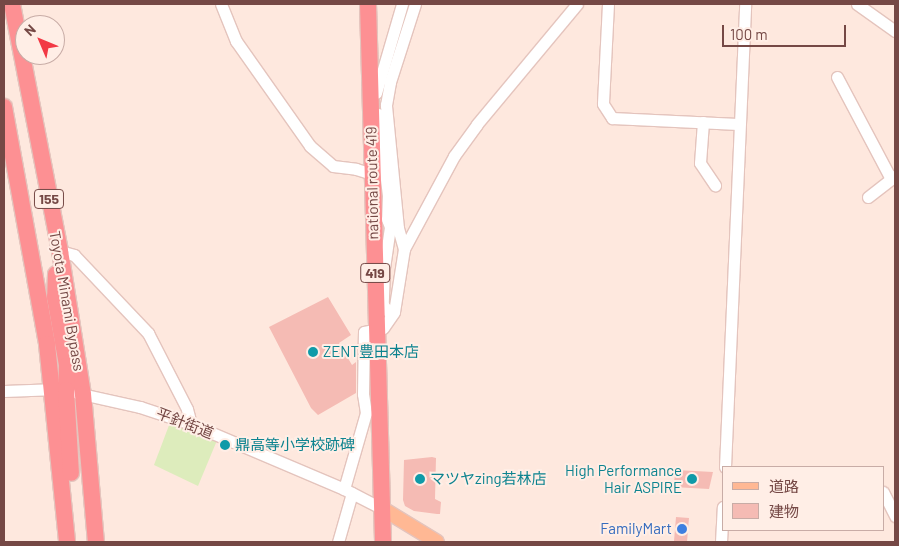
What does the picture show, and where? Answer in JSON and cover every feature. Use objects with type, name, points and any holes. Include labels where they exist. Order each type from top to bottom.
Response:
[{"type":"highway","name":"Toyota Minami Bypass","points":[[12,4],[58,243],[83,394],[96,542]]},
{"type":"highway","name":"national route 419","points":[[368,4],[376,327],[370,396],[382,509],[383,542]]},
{"type":"highway","name":"Toyota Minami Bypass","points":[[4,107],[6,138],[47,344],[59,390],[68,542]]},
{"type":"highway","points":[[58,243],[55,297],[67,365],[59,390]]},
{"type":"highway","points":[[88,451],[87,514],[89,542]]},
{"type":"main road","points":[[382,509],[437,542]]},
{"type":"street","points":[[221,4],[236,41],[310,146],[333,166],[356,168],[372,174]]},
{"type":"street","points":[[391,315],[383,304],[384,268],[390,227],[387,219],[388,195],[376,95],[379,76],[402,4]]},
{"type":"street","points":[[404,249],[398,228],[386,105],[390,82],[415,4]]},
{"type":"street","points":[[376,327],[382,328],[394,312],[404,249],[454,156],[577,4]]},
{"type":"street","points":[[608,4],[603,104],[612,118],[738,124]]},
{"type":"street","points":[[725,466],[744,4]]},
{"type":"street","points":[[857,4],[895,31]]},
{"type":"street","points":[[837,77],[893,178],[868,197]]},
{"type":"street","points":[[703,122],[700,162],[715,185]]},
{"type":"street","points":[[58,243],[74,255],[148,334],[187,409],[191,424]]},
{"type":"street","name":"平針街道","points":[[4,391],[59,390],[140,407],[191,424],[348,491],[382,509]]},
{"type":"street","points":[[338,542],[370,396]]},
{"type":"street","points":[[884,494],[895,516]]},
{"type":"street","points":[[721,542],[722,524]]},
{"type":"green space","points":[[171,420],[218,438],[198,486],[154,465]]},
{"type":"building","name":"ZENT豊田本店","points":[[328,297],[351,335],[339,343],[352,365],[356,362],[356,393],[318,415],[311,408],[269,327]]},
{"type":"building","name":"マツヤzing若林店","points":[[436,458],[435,499],[441,502],[440,514],[414,511],[405,506],[403,500],[404,460]]},
{"type":"building","name":"High Performance Hair ASPIRE","points":[[676,470],[713,472],[709,489],[673,487]]},
{"type":"building","name":"FamilyMart","points":[[676,517],[689,518],[687,542],[674,541]]},
{"type":"place","name":"ZENT豊田本店","points":[[313,352]]},
{"type":"place","name":"鼎高等小学校跡碑","points":[[225,445]]},
{"type":"place","name":"マツヤzing若林店","points":[[420,479]]},
{"type":"place","name":"High Performance Hair ASPIRE","points":[[692,479]]},
{"type":"place","name":"FamilyMart","points":[[682,529]]}]
